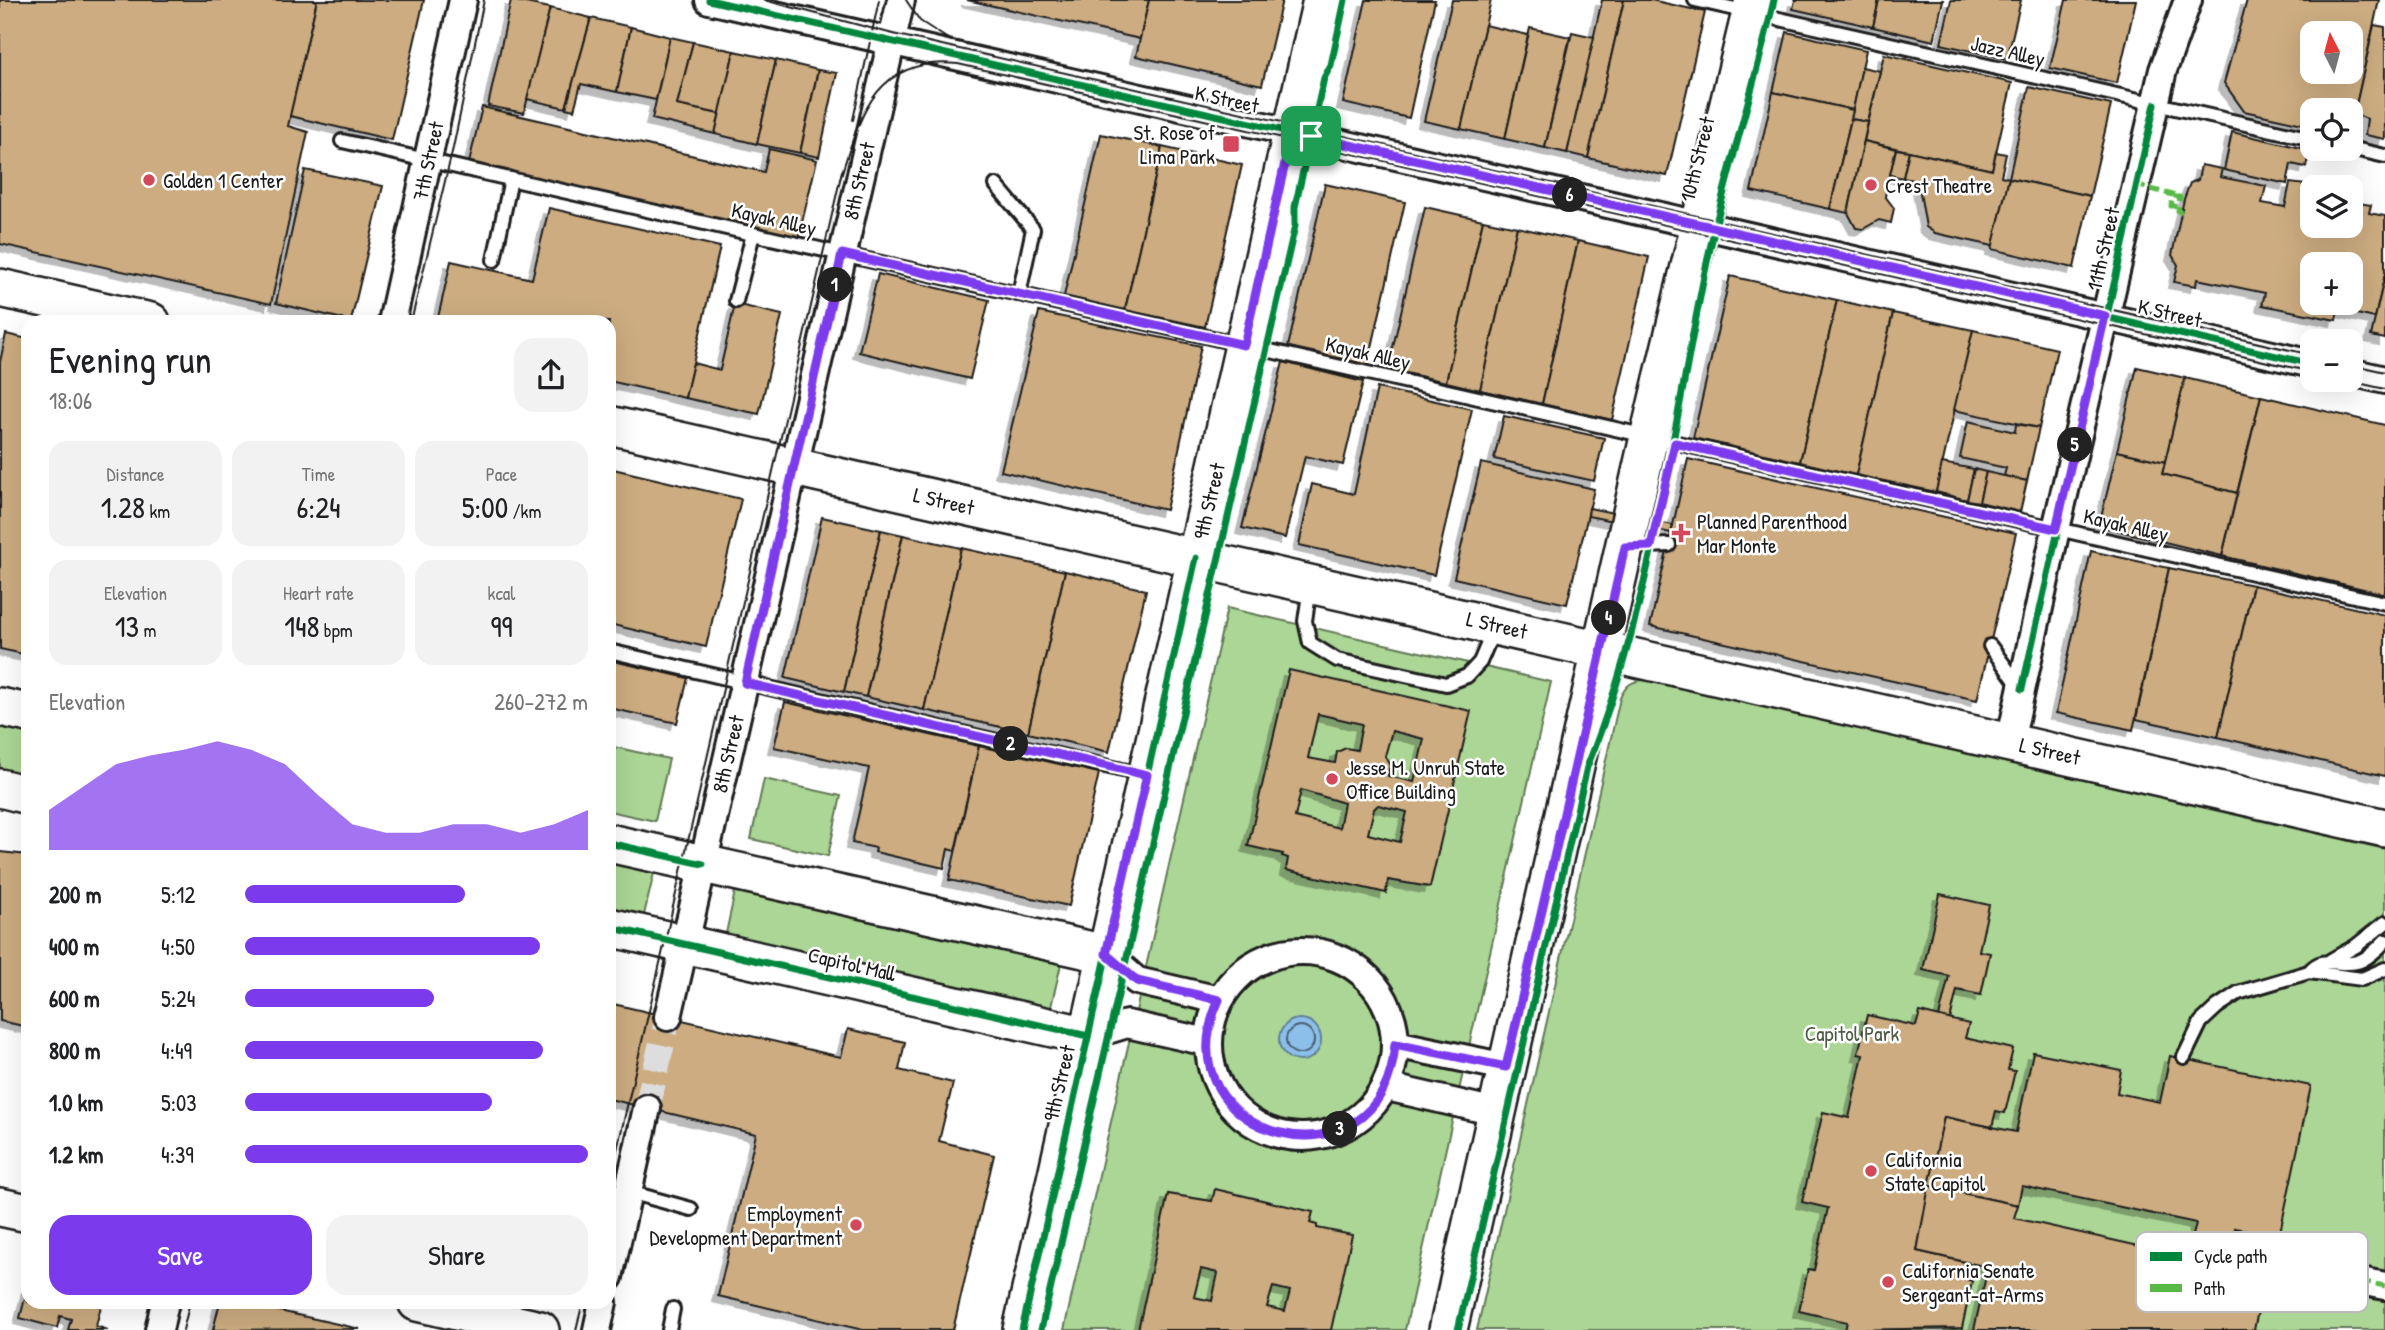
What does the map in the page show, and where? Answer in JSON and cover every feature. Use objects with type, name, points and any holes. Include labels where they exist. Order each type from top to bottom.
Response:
[{"type":"main road","name":"9th Street","points":[[1022,1330],[1322,0]]},
{"type":"main road","name":"10th Street","points":[[1448,1330],[1649,437],[1752,6]]},
{"type":"main road","points":[[0,288],[120,315]]},
{"type":"main road","name":"L Street","points":[[616,427],[2385,828]]},
{"type":"main road","points":[[0,707],[21,712]]},
{"type":"main road","points":[[0,788],[21,792]]},
{"type":"main road","points":[[616,845],[1106,954]]},
{"type":"main road","name":"Capitol Mall","points":[[616,929],[1088,1036]]},
{"type":"main road","points":[[0,1207],[21,1212]]},
{"type":"main road","points":[[448,1309],[540,1330]]},
{"type":"street","name":"7th Street","points":[[394,315],[463,0]]},
{"type":"street","name":"K Street","points":[[709,0],[2300,361]]},
{"type":"street","name":"8th Street","points":[[668,1017],[901,0]]},
{"type":"street","name":"11th Street","points":[[2010,742],[2056,529],[2155,104],[2169,47],[2188,0]]},
{"type":"street","points":[[2363,375],[2385,380]]},
{"type":"street","points":[[1290,952],[1320,953],[1352,965],[1376,988],[1391,1016],[1395,1044],[1394,1064],[1387,1087],[1370,1108],[1344,1127],[1313,1137],[1278,1135],[1251,1123],[1227,1101],[1213,1076],[1208,1042],[1219,1000],[1236,978],[1259,961],[1290,952]]},
{"type":"street","points":[[1106,954],[1137,981],[1219,1000]]},
{"type":"street","name":"Capitol Mall","points":[[1088,1036],[1127,1024],[1208,1042]]},
{"type":"street","points":[[1395,1044],[1506,1067]]},
{"type":"street","points":[[1387,1087],[1496,1112]]},
{"type":"street","points":[[616,1247],[648,1108]]},
{"type":"street","points":[[2385,1287],[2381,1296],[2385,1297]]},
{"type":"street","points":[[159,1330],[164,1309]]},
{"type":"street","points":[[597,1330],[602,1309]]},
{"type":"lane","name":"Jazz Alley","points":[[1695,0],[1752,6],[2155,104],[2300,136]]},
{"type":"lane","name":"Kayak Alley","points":[[342,141],[2385,603]]},
{"type":"lane","points":[[2363,151],[2385,156]]},
{"type":"lane","points":[[494,260],[511,179]]},
{"type":"lane","points":[[996,185],[1033,229],[1019,294]]},
{"type":"lane","points":[[736,301],[753,234]]},
{"type":"lane","points":[[1625,547],[1669,545]]},
{"type":"lane","points":[[1311,583],[1305,621],[1310,643],[1337,660],[1350,663],[1446,684],[1467,676],[1480,662],[1496,625]]},
{"type":"lane","points":[[1990,646],[2022,689]]},
{"type":"lane","points":[[616,653],[1147,775]]},
{"type":"lane","points":[[2309,972],[2316,964],[2356,946],[2385,923]]},
{"type":"lane","points":[[2329,960],[2357,962],[2385,941]]},
{"type":"lane","points":[[2184,1056],[2201,1022],[2226,1000],[2309,972],[2362,979],[2385,969]]},
{"type":"lane","points":[[629,1192],[691,1209]]},
{"type":"lane","points":[[669,1330],[673,1309]]},
{"type":"green space","points":[[1227,608],[1551,682],[1405,1330],[1064,1330]]},
{"type":"green space","name":"Capitol Park","points":[[1645,680],[2385,849],[2385,1330],[1477,1330],[1620,698],[1624,690],[1636,681]]},
{"type":"green space","points":[[0,720],[21,724],[21,778],[0,773]]},
{"type":"green space","points":[[616,748],[669,759],[655,821],[616,813]]},
{"type":"green space","points":[[764,779],[841,796],[828,856],[751,839]]},
{"type":"green space","points":[[616,860],[655,869],[643,919],[616,913]]},
{"type":"green space","points":[[736,887],[1062,960],[1050,1011],[725,938]]},
{"type":"water","points":[[1300,1019],[1315,1025],[1321,1040],[1315,1055],[1300,1061],[1285,1055],[1279,1040],[1285,1025]]},
{"type":"building","name":"Golden 1 Center","points":[[0,0],[317,0],[288,126],[308,132],[271,304],[0,244]]},
{"type":"building","points":[[317,0],[424,0],[392,140],[290,116]]},
{"type":"building","points":[[511,0],[550,8],[524,113],[488,106]]},
{"type":"building","points":[[967,0],[1149,0],[1140,39]]},
{"type":"building","points":[[1149,0],[1282,0],[1262,85],[1136,56]]},
{"type":"building","points":[[1366,0],[1435,0],[1409,118],[1343,103]]},
{"type":"building","points":[[1452,0],[1491,0],[1461,129],[1424,121]]},
{"type":"building","points":[[1602,0],[1624,0],[1588,158],[1567,153]]},
{"type":"building","points":[[1624,0],[1651,0],[1705,12],[1667,176],[1588,158]]},
{"type":"building","points":[[1795,0],[1879,0],[1873,27],[1793,9]]},
{"type":"building","points":[[1879,0],[1943,0],[1934,41],[1873,27]]},
{"type":"building","points":[[1951,0],[2021,0],[2007,59],[1941,44]]},
{"type":"building","points":[[2066,0],[2136,0],[2117,83],[2050,68]]},
{"type":"building","points":[[2247,0],[2379,0],[2363,74],[2363,21],[2300,21],[2300,84],[2361,84],[2358,98],[2300,98],[2300,123],[2244,111],[2224,83]]},
{"type":"building","points":[[550,8],[591,18],[566,108],[527,99]]},
{"type":"building","points":[[591,18],[631,27],[617,92],[581,84],[574,110],[566,108]]},
{"type":"building","points":[[1485,25],[1528,35],[1505,139],[1461,129]]},
{"type":"building","points":[[2374,25],[2385,27],[2385,139],[2365,135],[2367,119],[2363,117],[2363,98],[2358,98],[2361,84],[2363,84]]},
{"type":"building","points":[[631,27],[670,37],[656,100],[617,92]]},
{"type":"building","points":[[1530,28],[1570,37],[1545,148],[1505,139]]},
{"type":"building","points":[[1572,32],[1594,37],[1567,153],[1545,148]]},
{"type":"building","points":[[1787,32],[1866,50],[1853,110],[1773,92]]},
{"type":"building","points":[[670,37],[693,42],[677,105],[720,114],[715,134],[652,119]]},
{"type":"building","points":[[693,42],[734,51],[720,114],[677,105]]},
{"type":"building","points":[[734,51],[776,60],[757,144],[715,134]]},
{"type":"building","points":[[1884,54],[2012,83],[1992,170],[1864,141]]},
{"type":"building","points":[[776,60],[818,70],[800,153],[757,144]]},
{"type":"building","points":[[1862,67],[1880,71],[1868,122],[1851,119]]},
{"type":"building","points":[[818,70],[837,73],[819,157],[800,153]]},
{"type":"building","points":[[2029,87],[2111,105],[2090,196],[2009,178]]},
{"type":"building","points":[[1773,92],[1853,110],[1830,209],[1751,191]]},
{"type":"building","points":[[482,107],[764,172],[769,149],[817,160],[798,239],[469,163]]},
{"type":"building","points":[[1851,119],[1868,122],[1848,213],[1830,209]]},
{"type":"building","points":[[2232,132],[2300,148],[2300,161],[2307,161],[2306,167],[2291,164],[2287,184],[2224,170]]},
{"type":"building","points":[[1101,134],[1162,147],[1125,310],[1064,296]]},
{"type":"building","name":"Crest Theatre","points":[[1864,141],[1896,149],[1885,196],[1894,208],[1891,223],[1879,220],[1863,229],[1856,228],[1848,213]]},
{"type":"building","points":[[1162,147],[1242,165],[1205,327],[1125,310]]},
{"type":"building","points":[[1896,149],[1909,151],[1903,178],[1890,175]]},
{"type":"building","points":[[1909,151],[1992,170],[1996,152],[2006,154],[2001,176],[2009,178],[1993,246],[1935,233],[1926,227],[1918,181],[1903,178]]},
{"type":"building","points":[[2201,165],[2222,169],[2220,177],[2266,186],[2262,203],[2285,207],[2290,183],[2300,184],[2300,238],[2363,238],[2363,204],[2371,205],[2369,213],[2385,216],[2385,274],[2375,318],[2361,315],[2363,252],[2300,252],[2300,313],[2262,305],[2265,293],[2197,279],[2196,286],[2174,282],[2178,265],[2172,255],[2190,183],[2198,180]]},
{"type":"building","points":[[305,170],[383,186],[352,315],[326,315],[276,303]]},
{"type":"building","points":[[2009,178],[2090,196],[2074,268],[1992,249]]},
{"type":"building","points":[[1325,184],[1405,202],[1368,365],[1288,347]]},
{"type":"building","points":[[1425,207],[1483,220],[1446,382],[1388,369]]},
{"type":"building","points":[[549,208],[720,247],[685,398],[616,383],[616,315],[439,315],[451,261],[532,279]]},
{"type":"building","points":[[1483,220],[1517,227],[1480,390],[1446,382]]},
{"type":"building","points":[[1517,227],[1578,241],[1542,404],[1480,390]]},
{"type":"building","points":[[1578,241],[1649,257],[1612,420],[1542,404]]},
{"type":"building","points":[[878,274],[989,300],[970,379],[859,352]]},
{"type":"building","points":[[2385,274],[2385,339],[2371,336]]},
{"type":"building","points":[[1730,276],[1837,300],[1800,462],[1693,438]]},
{"type":"building","points":[[1837,300],[1893,313],[1856,475],[1800,462]]},
{"type":"building","points":[[735,304],[782,315],[759,414],[685,398],[693,363],[720,370]]},
{"type":"building","points":[[1039,312],[1201,346],[1166,510],[1001,471]]},
{"type":"building","points":[[1893,313],[1973,330],[1936,492],[1856,475]]},
{"type":"building","points":[[2311,315],[2337,315],[2336,320]]},
{"type":"building","points":[[1973,330],[2057,349],[2039,428],[1954,410]]},
{"type":"building","points":[[6,334],[21,337],[21,654],[0,649],[0,362]]},
{"type":"building","points":[[1283,362],[1363,382],[1343,465],[1305,456],[1285,538],[1242,528]]},
{"type":"building","points":[[2137,367],[2185,378],[2165,462],[2117,451]]},
{"type":"building","points":[[2185,378],[2261,396],[2237,493],[2162,474]]},
{"type":"building","points":[[1377,388],[1472,409],[1434,575],[1299,545],[1312,484],[1354,494]]},
{"type":"building","points":[[2261,396],[2385,425],[2385,594],[2222,556]]},
{"type":"building","points":[[1504,416],[1604,438],[1594,481],[1494,459]]},
{"type":"building","points":[[1968,421],[2015,432],[2016,424],[2039,428],[2027,481],[2004,476],[2006,468],[1960,458]]},
{"type":"building","points":[[2117,451],[2165,462],[2162,474],[2237,493],[2222,556],[2099,526]]},
{"type":"building","points":[[1688,459],[2016,533],[1977,700],[1650,626]]},
{"type":"building","points":[[1481,463],[1594,489],[1567,604],[1454,578]]},
{"type":"building","points":[[1942,463],[1974,469],[1967,500],[1936,492]]},
{"type":"building","points":[[1974,469],[1986,472],[1979,502],[1967,500]]},
{"type":"building","points":[[616,470],[741,499],[706,647],[616,626]]},
{"type":"building","points":[[1986,472],[2027,481],[2020,512],[1979,502]]},
{"type":"building","points":[[1589,508],[1673,525],[1671,533],[1588,516]]},
{"type":"building","points":[[822,517],[881,530],[844,692],[785,678]]},
{"type":"building","points":[[881,530],[903,535],[866,697],[844,692]]},
{"type":"building","points":[[903,535],[961,548],[924,710],[866,697]]},
{"type":"building","points":[[961,548],[1065,571],[1028,733],[924,710]]},
{"type":"building","points":[[2091,551],[2169,568],[2133,730],[2056,713]]},
{"type":"building","points":[[2169,568],[2253,585],[2218,737],[2136,719]]},
{"type":"building","points":[[1065,571],[1146,590],[1109,752],[1028,733]]},
{"type":"building","points":[[2253,585],[2385,615],[2385,776],[2218,737]]},
{"type":"building","points":[[616,662],[688,678],[677,723],[616,710]]},
{"type":"building","name":"Jesse M. Unruh State Office Building","points":[[1289,670],[1471,711],[1430,887],[1388,880],[1386,893],[1286,870],[1288,858],[1282,856],[1283,854],[1248,846]],"holes":[[[1318,714],[1362,724],[1357,750],[1346,748],[1337,752],[1335,763],[1308,758]],[[1392,731],[1424,739],[1414,782],[1388,776],[1390,764],[1385,756]],[[1301,790],[1344,803],[1339,828],[1295,817]],[[1378,805],[1407,812],[1400,842],[1368,834],[1374,809]]]},
{"type":"building","points":[[785,702],[979,746],[955,851],[948,849],[944,868],[875,852],[876,848],[852,843],[869,768],[774,747]]},
{"type":"building","points":[[979,746],[1099,773],[1069,906],[949,880]]},
{"type":"building","points":[[0,852],[21,854],[21,1026],[0,1021]]},
{"type":"building","points":[[1940,894],[1989,905],[1979,951],[1990,953],[1981,995],[1957,990],[1950,1020],[1939,1017],[1949,976],[1923,970]]},
{"type":"building","name":"Employment Development Department","points":[[616,1005],[841,1057],[848,1029],[905,1042],[899,1070],[953,1083],[939,1141],[994,1155],[953,1330],[863,1330],[718,1296],[756,1134],[616,1101]]},
{"type":"building","name":"California State Capitol","points":[[1920,1012],[1969,1024],[1965,1038],[2013,1049],[2008,1070],[2015,1071],[2005,1113],[1996,1111],[1992,1127],[1944,1117],[1917,1251],[1965,1262],[1962,1278],[1972,1281],[1962,1328],[1845,1330],[1847,1322],[1799,1311],[1808,1269],[1814,1270],[1828,1208],[1802,1202],[1823,1112],[1849,1118],[1863,1055],[1858,1054],[1867,1015],[1916,1026]]},
{"type":"building","points":[[2033,1052],[2121,1070],[2117,1093],[2160,1102],[2170,1056],[2311,1086],[2280,1232],[2255,1232],[2235,1228],[2234,1232],[2194,1232],[2196,1223],[2022,1186],[2018,1205],[1929,1186],[1944,1117],[2016,1132]]},
{"type":"building","points":[[1929,1186],[2018,1205],[2014,1218],[2136,1245],[2136,1312],[2258,1312],[2254,1330],[1974,1330],[1988,1267],[1917,1251]]},
{"type":"building","points":[[1215,1189],[1313,1212],[1310,1223],[1317,1225],[1317,1228],[1352,1235],[1331,1330],[1138,1330],[1168,1194],[1212,1201]],"holes":[[[1201,1269],[1218,1273],[1212,1301],[1194,1297]],[[1273,1287],[1290,1291],[1285,1311],[1267,1307]]]},
{"type":"building","points":[[22,1309],[100,1309],[96,1326],[108,1330],[68,1330],[71,1319],[60,1316],[57,1328],[20,1318]]},
{"type":"building","points":[[218,1309],[270,1309],[360,1329],[213,1330]]},
{"type":"tunnel","points":[[647,1108],[668,1017]]},
{"type":"tram line","points":[[413,315],[453,148],[484,0]]},
{"type":"tram line","points":[[764,0],[893,34],[2300,352]]},
{"type":"tram line","points":[[853,120],[879,0]]},
{"type":"tram line","points":[[906,0],[920,21],[951,41]]},
{"type":"tram line","points":[[840,179],[865,112],[876,94],[890,80],[908,69],[930,64],[958,64],[2300,369]]},
{"type":"tram line","points":[[616,1155],[842,171]]},
{"type":"tram line","points":[[2363,367],[2385,372]]},
{"type":"tram line","points":[[2363,384],[2385,389]]},
{"type":"tram line","points":[[183,1330],[188,1309]]},
{"type":"tram line","points":[[576,1330],[581,1309]]},
{"type":"marked path","points":[[2136,185],[2173,195],[2171,206],[2174,206],[2176,197],[2180,197],[2178,211],[2182,212]]},
{"type":"marked path","points":[[2368,1282],[2385,1286]]},
{"type":"cycle path","points":[[709,0],[2300,361]]},
{"type":"cycle path","points":[[1041,1330],[1295,226],[1295,207],[1324,78],[1331,65],[1345,0]]},
{"type":"cycle path","points":[[1458,1330],[1587,767],[1609,706],[1644,581],[1707,262],[1774,0]]},
{"type":"cycle path","points":[[2022,689],[2155,104]]},
{"type":"cycle path","points":[[1022,1330],[1196,558]]},
{"type":"cycle path","points":[[1542,907],[1603,649]]},
{"type":"cycle path","points":[[616,845],[703,864]]},
{"type":"cycle path","points":[[616,929],[1088,1036]]},
{"type":"place","name":"St. Rose of Lima Park","points":[[1231,144]]},
{"type":"place","name":"Golden 1 Center","points":[[149,180]]},
{"type":"place","name":"Crest Theatre","points":[[1871,185]]},
{"type":"place","name":"Planned Parenthood Mar Monte","points":[[1681,533]]},
{"type":"place","name":"Jesse M. Unruh State Office Building","points":[[1332,779]]},
{"type":"place","name":"California State Capitol","points":[[1871,1171]]},
{"type":"place","name":"Employment Development Department","points":[[856,1225]]},
{"type":"place","name":"California Senate Sergeant-at-Arms","points":[[1888,1282]]},
{"type":"route","points":[[1292,132],[1311,136],[2105,316],[2056,529],[1675,443],[1651,546],[1625,547],[1506,1067],[1395,1044],[1394,1064],[1387,1087],[1370,1108],[1344,1127],[1313,1137],[1297,1138],[1278,1135],[1251,1123],[1227,1101],[1218,1087],[1208,1056],[1208,1042],[1211,1021],[1219,1000],[1137,981],[1106,954],[1147,775],[745,683],[842,254],[1244,345],[1292,132]]}]
